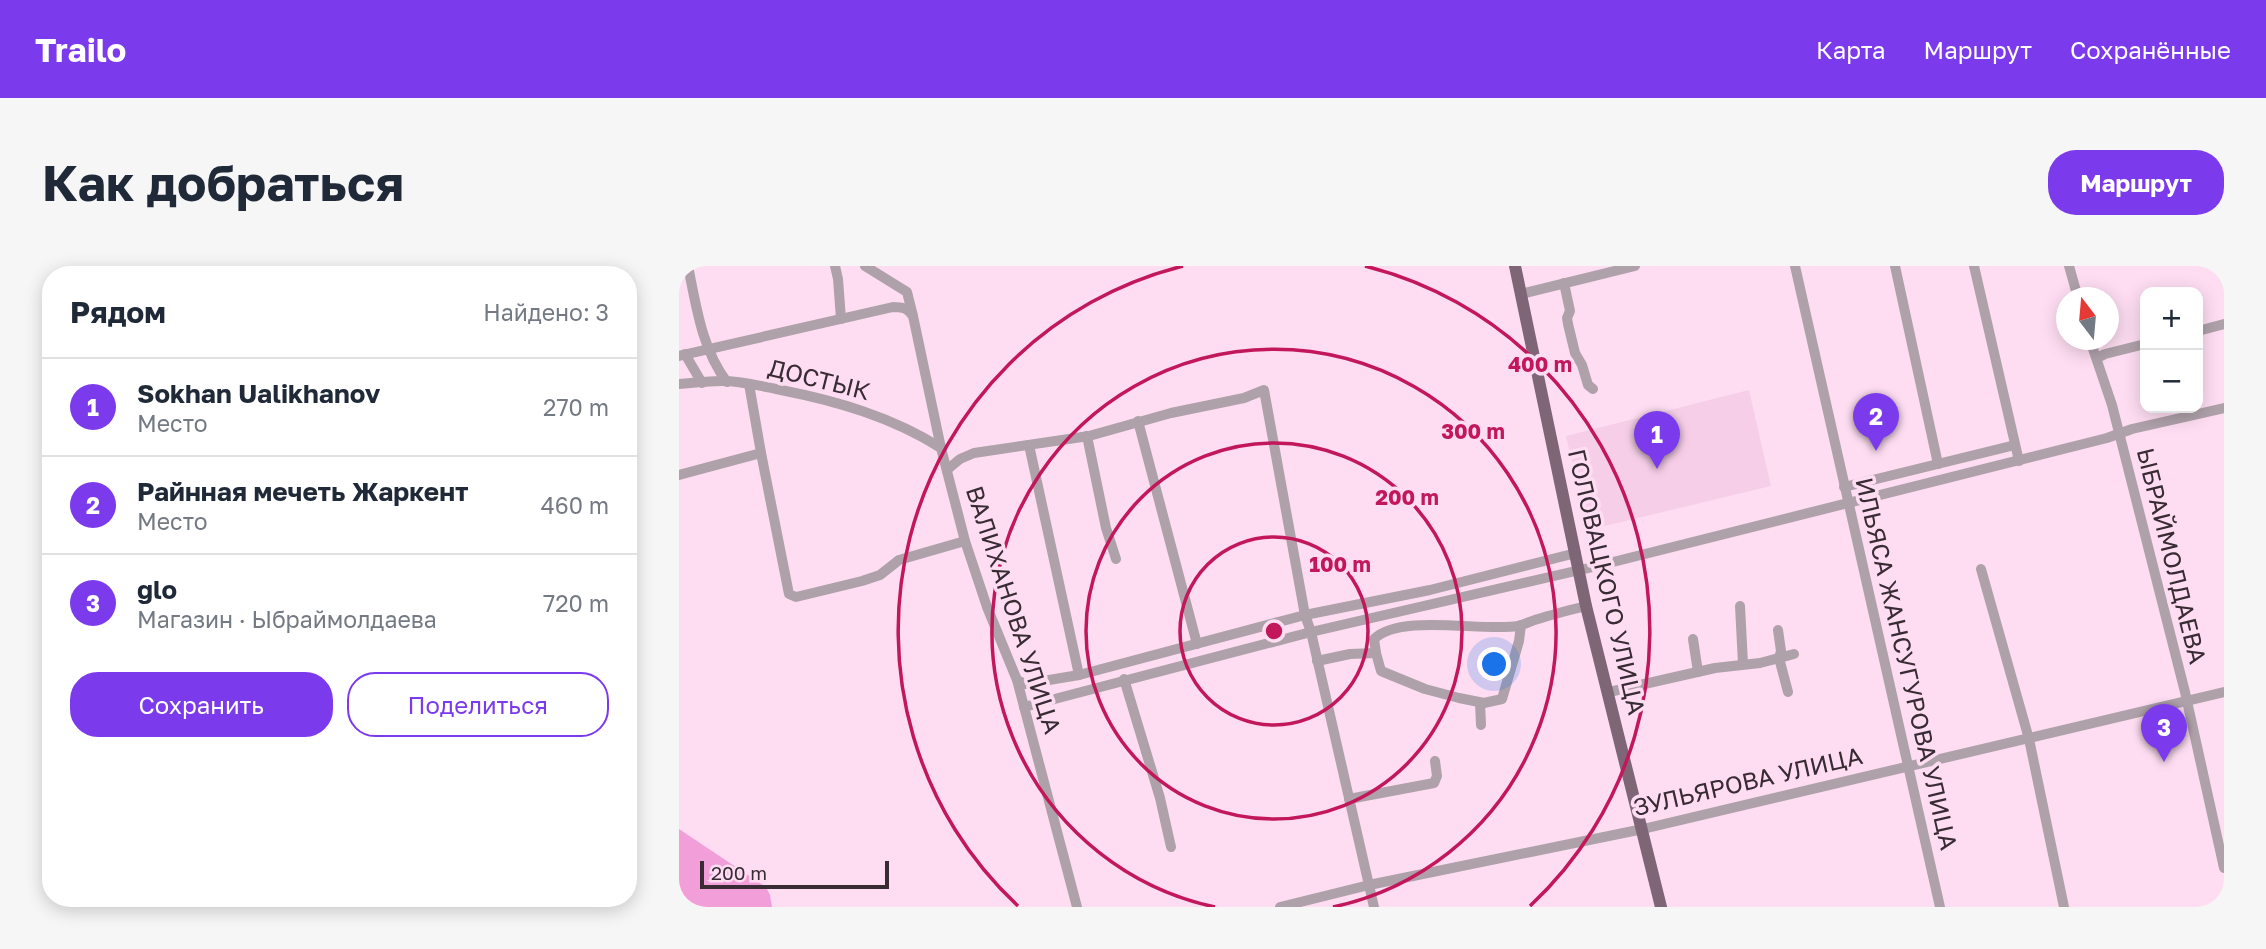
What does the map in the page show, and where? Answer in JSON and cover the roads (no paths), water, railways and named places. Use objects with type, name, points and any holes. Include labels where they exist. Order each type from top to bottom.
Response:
[{"type":"main road","name":"ГОЛОВАЦКОГО УЛИЦА","points":[[1515,266],[1586,606],[1661,907]]},
{"type":"street","points":[[688,266],[709,349],[727,382]]},
{"type":"street","points":[[835,266],[841,319]]},
{"type":"street","name":"ВАЛИХАНОВА УЛИЦА","points":[[865,266],[907,292],[941,449],[965,541],[987,607],[1017,680],[1077,907]]},
{"type":"street","points":[[1521,294],[1635,266]]},
{"type":"street","name":"ИЛЬЯСА ЖАНСУГУРОВА УЛИЦА","points":[[1795,266],[1940,907]]},
{"type":"street","points":[[1895,266],[1938,464]]},
{"type":"street","points":[[1974,266],[2019,461]]},
{"type":"street","points":[[2069,266],[2075,287]]},
{"type":"street","points":[[1564,283],[1569,304],[1568,324],[1575,353],[1588,385],[1593,389]]},
{"type":"street","points":[[702,383],[682,355],[893,307],[904,307],[913,316]]},
{"type":"street","points":[[2203,330],[2224,324]]},
{"type":"street","points":[[2098,358],[2140,345]]},
{"type":"street","name":"ЫБРАЙМОЛДАЕВА","points":[[2094,350],[2186,700],[2224,868]]},
{"type":"street","name":"ДОСТЫК","points":[[679,384],[727,382],[809,395],[853,407],[915,432],[941,449]]},
{"type":"street","points":[[749,384],[789,594],[796,597],[839,588],[880,575],[899,560],[965,541]]},
{"type":"street","points":[[948,469],[960,458],[974,453],[1087,436],[1138,421],[1244,398],[1264,390],[1305,615],[1374,907]]},
{"type":"street","points":[[1024,706],[1311,632],[1580,569],[2224,408]]},
{"type":"street","points":[[1138,421],[1197,644]]},
{"type":"street","points":[[1087,436],[1106,528],[1116,559]]},
{"type":"street","points":[[1029,445],[1079,675]]},
{"type":"street","points":[[1844,487],[2015,445]]},
{"type":"street","points":[[679,475],[761,453]]},
{"type":"street","points":[[1017,680],[1025,684],[1079,675],[1305,615],[1430,590],[1576,553]]},
{"type":"street","points":[[1981,569],[2029,739],[2064,907]]},
{"type":"street","points":[[1521,625],[1502,699],[1480,703],[1425,689],[1381,671],[1375,653],[1374,639],[1381,631],[1459,624],[1497,628],[1521,625],[1586,606]]},
{"type":"street","points":[[1740,606],[1743,664]]},
{"type":"street","points":[[1778,631],[1781,651],[1779,659],[1788,692]]},
{"type":"street","points":[[1693,639],[1698,672]]},
{"type":"street","points":[[1317,661],[1350,653],[1375,653]]},
{"type":"street","points":[[1609,692],[1794,654]]},
{"type":"street","points":[[1124,679],[1160,797],[1171,846]]},
{"type":"street","name":"ЗУЛЬЯРОВА УЛИЦА","points":[[1280,907],[1369,885],[1643,829],[2224,692]]},
{"type":"street","points":[[1480,703],[1481,725]]},
{"type":"street","points":[[1349,799],[1434,783],[1437,776],[1435,761]]},
{"type":"place","name":"Райнная мечеть Жаркент","points":[[1876,451]]},
{"type":"place","name":"Sokhan Ualikhanov","points":[[1657,469]]},
{"type":"place","name":"glo","points":[[2164,762]]}]
